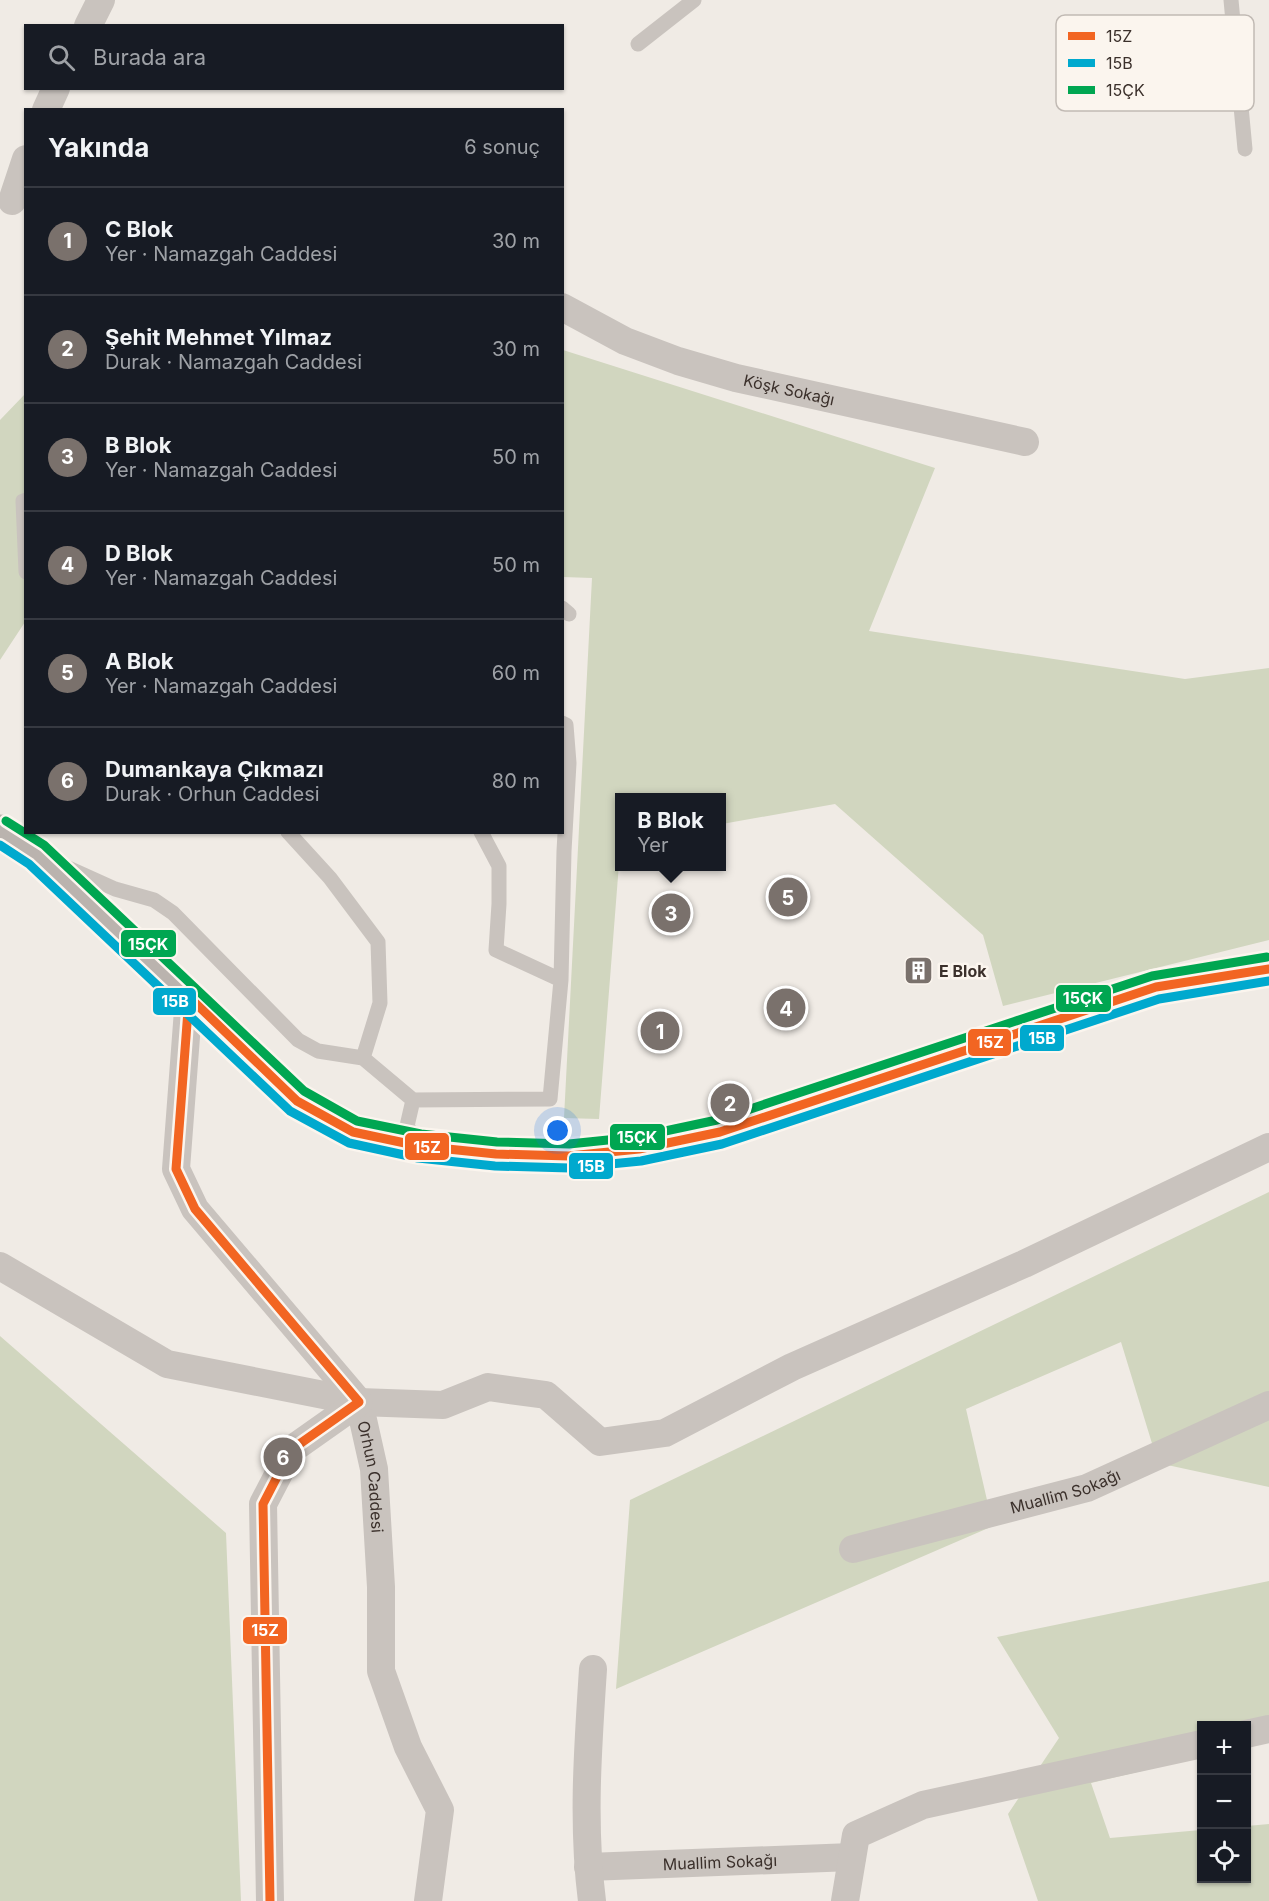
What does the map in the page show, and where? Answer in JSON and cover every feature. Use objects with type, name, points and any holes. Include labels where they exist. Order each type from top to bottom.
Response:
[{"type":"main road","points":[[0,831],[36,854],[297,1101],[353,1132],[419,1146],[496,1154],[570,1156],[639,1149],[720,1132],[1156,987],[1269,969]]},
{"type":"street","points":[[89,24],[101,0]]},
{"type":"street","points":[[47,108],[55,90]]},
{"type":"street","points":[[13,204],[24,166]]},
{"type":"street","name":"Köşk Sokağı","points":[[564,308],[625,341],[678,361],[736,378],[1025,442]]},
{"type":"street","name":"Orhun Caddesi","points":[[189,997],[176,1169],[195,1209],[359,1402],[374,1469],[381,1587],[381,1671],[408,1747],[440,1810],[428,1901]]},
{"type":"street","points":[[0,1266],[167,1364],[359,1402],[443,1405],[488,1387],[546,1395],[600,1442],[665,1433],[792,1367],[1024,1264],[1269,1147]]},
{"type":"street","points":[[270,1901],[263,1504],[291,1450],[359,1402]]},
{"type":"street","name":"Muallim Sokağı","points":[[853,1549],[1087,1488],[1269,1405]]},
{"type":"street","points":[[592,1901],[588,1867],[586,1779],[593,1669]]},
{"type":"street","points":[[1251,1733],[1269,1729]]},
{"type":"street","points":[[845,1901],[856,1835],[923,1805],[1197,1745]]},
{"type":"street","name":"Muallim Sokağı","points":[[588,1867],[852,1857]]},
{"type":"lane","points":[[638,44],[694,0]]},
{"type":"lane","points":[[1231,0],[1232,15]]},
{"type":"lane","points":[[1242,111],[1245,148]]},
{"type":"lane","points":[[24,501],[24,525]]},
{"type":"lane","points":[[36,854],[115,889],[154,900],[173,913],[298,1040],[318,1051],[363,1058],[413,1100],[549,1099],[561,980],[569,763],[566,725],[564,724]]},
{"type":"lane","points":[[290,834],[330,878],[378,942],[380,1004],[363,1058]]},
{"type":"lane","points":[[482,834],[499,866],[496,950],[561,980]]},
{"type":"lane","points":[[413,1100],[407,1126],[419,1146]]},
{"type":"green space","points":[[564,350],[935,468],[869,631],[1185,679],[1269,668],[1269,940],[1003,1006],[983,935],[835,804],[726,823],[726,793],[615,793],[615,871],[618,871],[599,1119],[564,1118],[592,578],[564,577]]},
{"type":"green space","points":[[24,395],[24,624],[0,660],[0,420]]},
{"type":"green space","points":[[1269,1192],[1269,1487],[1158,1463],[1121,1342],[966,1409],[993,1526],[616,1689],[630,1500]]},
{"type":"green space","points":[[0,1336],[226,1533],[241,1901],[0,1901]]},
{"type":"green space","points":[[1269,1581],[1269,1741],[1251,1729],[1251,1721],[1197,1721],[1197,1758],[1091,1783],[1110,1838],[1197,1830],[1197,1883],[1251,1883],[1251,1826],[1269,1824],[1269,1901],[1038,1901],[1008,1814],[1059,1738],[997,1637]]},
{"type":"transit line","name":"15ÇK","points":[[6,821],[24,832]]},
{"type":"transit line","name":"15ÇK","points":[[27,834],[44,845],[304,1091],[357,1121],[421,1134],[497,1142],[569,1144],[637,1137],[717,1120],[1152,976],[1267,957]]},
{"type":"transit line","name":"15B","points":[[0,845],[29,864],[290,1111],[349,1143],[418,1158],[495,1166],[570,1168],[641,1161],[722,1144],[1159,999],[1269,981]]},
{"type":"transit line","name":"15Z","points":[[189,997],[297,1101],[353,1132],[419,1146],[496,1154],[569,1156],[639,1149],[720,1132],[1156,987],[1269,969]]},
{"type":"transit line","name":"15Z","points":[[189,997],[176,1169],[195,1209],[359,1402]]},
{"type":"transit line","name":"15Z","points":[[270,1901],[263,1504],[291,1450],[359,1402]]},
{"type":"place","name":"A Blok","points":[[788,897]]},
{"type":"place","name":"B Blok","points":[[671,913]]},
{"type":"place","name":"E Blok","points":[[918,971]]},
{"type":"place","name":"D Blok","points":[[786,1008]]},
{"type":"place","name":"C Blok","points":[[660,1031]]},
{"type":"place","name":"Şehit Mehmet Yılmaz","points":[[730,1103]]},
{"type":"place","name":"Dumankaya Çıkmazı","points":[[283,1457]]}]
